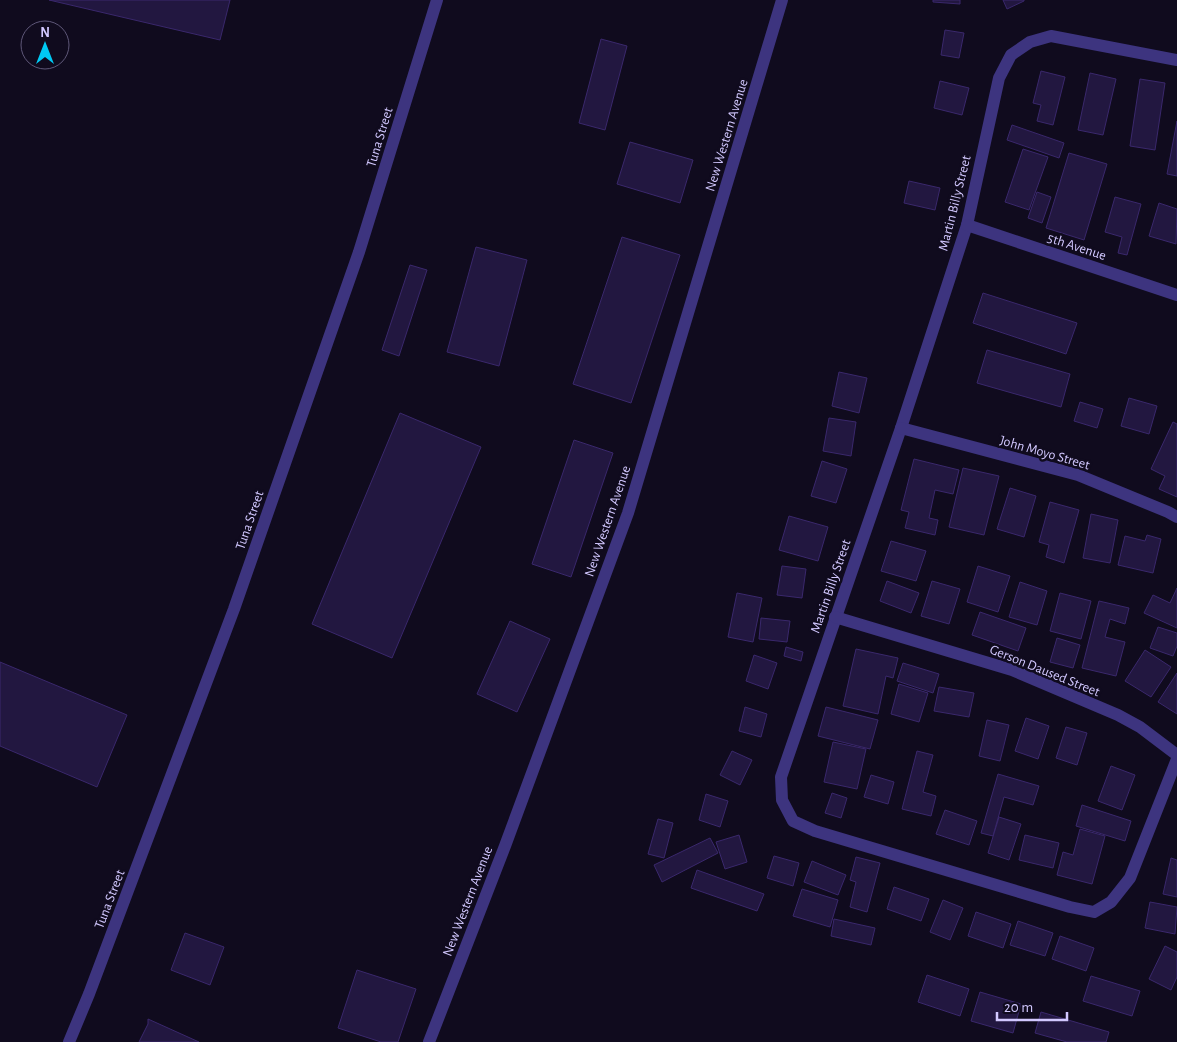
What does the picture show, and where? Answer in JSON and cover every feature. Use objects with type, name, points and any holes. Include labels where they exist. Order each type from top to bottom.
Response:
[{"type":"street","name":"Tuna Street","points":[[69,1042],[89,994],[240,590],[359,252],[437,0]]},
{"type":"street","name":"New Western Avenue","points":[[429,1042],[508,837],[628,513],[782,0]]},
{"type":"street","name":"Martin Billy Street","points":[[1177,60],[1051,36],[1030,42],[1011,55],[999,78],[967,225],[901,428],[781,777],[782,800],[793,821],[815,831],[1070,907],[1094,912],[1111,902],[1130,878],[1177,759]]},
{"type":"street","name":"5th Avenue","points":[[967,225],[1177,295]]},
{"type":"street","name":"John Moyo Street","points":[[901,428],[1078,475],[1177,517]]},
{"type":"street","name":"Gerson Daused Street","points":[[835,617],[1012,670],[1118,715],[1140,728],[1177,755]]},
{"type":"building","points":[[49,0],[230,0],[220,40]]},
{"type":"building","points":[[933,0],[960,0],[960,4],[933,2]]},
{"type":"building","points":[[1003,0],[1024,0],[1024,1],[1007,9]]},
{"type":"building","points":[[945,30],[964,33],[959,58],[941,55]]},
{"type":"building","points":[[601,39],[627,46],[605,130],[579,123]]},
{"type":"building","points":[[1041,71],[1065,77],[1053,125],[1037,121],[1041,105],[1033,103]]},
{"type":"building","points":[[1090,73],[1116,79],[1103,135],[1078,130]]},
{"type":"building","points":[[1140,79],[1165,83],[1155,150],[1130,146]]},
{"type":"building","points":[[940,81],[969,88],[962,115],[934,108]]},
{"type":"building","points":[[1177,121],[1177,176],[1167,174]]},
{"type":"building","points":[[1012,125],[1064,143],[1059,158],[1007,140]]},
{"type":"building","points":[[630,142],[693,160],[680,203],[617,184]]},
{"type":"building","points":[[1023,149],[1048,157],[1029,210],[1005,202]]},
{"type":"building","points":[[1069,153],[1107,164],[1084,240],[1046,228]]},
{"type":"building","points":[[909,181],[940,188],[935,210],[904,203]]},
{"type":"building","points":[[1037,192],[1051,197],[1042,223],[1028,218]]},
{"type":"building","points":[[1115,197],[1141,204],[1127,255],[1118,253],[1122,237],[1105,232]]},
{"type":"building","points":[[1159,203],[1177,209],[1176,244],[1149,236]]},
{"type":"building","points":[[622,237],[680,255],[631,403],[573,384]]},
{"type":"building","points":[[476,247],[527,260],[499,366],[447,352]]},
{"type":"building","points":[[410,265],[427,270],[399,356],[382,350]]},
{"type":"building","points":[[983,293],[1077,323],[1066,354],[973,323]]},
{"type":"building","points":[[987,350],[1070,374],[1061,407],[977,383]]},
{"type":"building","points":[[839,372],[867,378],[859,413],[832,406]]},
{"type":"building","points":[[1129,398],[1157,406],[1149,434],[1121,426]]},
{"type":"building","points":[[1080,402],[1103,409],[1097,428],[1074,421]]},
{"type":"building","points":[[400,413],[481,447],[392,658],[312,624]]},
{"type":"building","points":[[829,418],[856,422],[851,456],[823,451]]},
{"type":"building","points":[[1173,422],[1177,424],[1177,497],[1159,489],[1165,476],[1151,469]]},
{"type":"building","points":[[574,440],[613,453],[571,577],[532,564]]},
{"type":"building","points":[[914,459],[959,470],[953,494],[935,490],[929,518],[938,520],[935,535],[905,528],[909,512],[901,510]]},
{"type":"building","points":[[822,461],[847,469],[836,503],[811,496]]},
{"type":"building","points":[[963,468],[999,476],[984,535],[949,527]]},
{"type":"building","points":[[1010,488],[1036,496],[1024,537],[997,529]]},
{"type":"building","points":[[1050,502],[1079,510],[1064,563],[1046,557],[1049,545],[1039,542]]},
{"type":"building","points":[[1091,514],[1118,520],[1110,563],[1083,558]]},
{"type":"building","points":[[789,516],[828,527],[818,561],[779,550]]},
{"type":"building","points":[[1147,535],[1161,539],[1153,573],[1118,565],[1125,536],[1145,541]]},
{"type":"building","points":[[891,541],[926,551],[916,581],[881,571]]},
{"type":"building","points":[[782,566],[806,569],[802,598],[777,595]]},
{"type":"building","points":[[978,566],[1010,576],[998,612],[967,602]]},
{"type":"building","points":[[887,581],[919,593],[911,613],[880,601]]},
{"type":"building","points":[[932,581],[960,589],[949,624],[921,616]]},
{"type":"building","points":[[1020,582],[1047,591],[1037,625],[1009,617]]},
{"type":"building","points":[[1177,588],[1177,628],[1144,613],[1153,595],[1170,603]]},
{"type":"building","points":[[737,593],[762,598],[753,642],[728,637]]},
{"type":"building","points":[[1060,593],[1091,601],[1081,639],[1050,631]]},
{"type":"building","points":[[1099,601],[1129,608],[1125,624],[1110,619],[1105,637],[1125,642],[1116,676],[1082,668]]},
{"type":"building","points":[[980,612],[1026,628],[1018,651],[972,635]]},
{"type":"building","points":[[761,618],[790,621],[787,642],[759,639]]},
{"type":"building","points":[[510,621],[550,639],[517,712],[477,694]]},
{"type":"building","points":[[1158,627],[1177,633],[1177,646],[1173,656],[1150,648]]},
{"type":"building","points":[[1057,638],[1080,645],[1073,668],[1050,662]]},
{"type":"building","points":[[786,647],[803,652],[801,661],[784,656]]},
{"type":"building","points":[[856,649],[898,658],[893,678],[886,676],[878,714],[843,706]]},
{"type":"building","points":[[1145,650],[1171,667],[1151,697],[1125,681]]},
{"type":"building","points":[[754,655],[777,663],[768,689],[746,681]]},
{"type":"building","points":[[0,662],[127,715],[97,787],[0,746]]},
{"type":"building","points":[[903,663],[939,674],[933,693],[897,681]]},
{"type":"building","points":[[1177,673],[1177,714],[1158,702]]},
{"type":"building","points":[[899,684],[928,693],[919,722],[891,714]]},
{"type":"building","points":[[939,687],[974,693],[969,717],[934,711]]},
{"type":"building","points":[[745,707],[767,714],[761,737],[739,731]]},
{"type":"building","points":[[826,707],[878,720],[870,749],[818,736]]},
{"type":"building","points":[[1026,718],[1049,726],[1038,759],[1015,751]]},
{"type":"building","points":[[987,720],[1009,725],[1000,761],[979,756]]},
{"type":"building","points":[[1066,727],[1087,733],[1077,765],[1056,758]]},
{"type":"building","points":[[833,742],[866,749],[857,789],[824,782]]},
{"type":"building","points":[[732,751],[752,760],[740,785],[720,775]]},
{"type":"building","points":[[917,751],[933,755],[923,792],[936,796],[931,816],[902,809]]},
{"type":"building","points":[[1111,766],[1135,775],[1122,810],[1098,801]]},
{"type":"building","points":[[998,774],[1039,786],[1033,805],[1004,797],[993,836],[981,833]]},
{"type":"building","points":[[871,775],[894,782],[888,804],[864,797]]},
{"type":"building","points":[[832,793],[847,798],[841,818],[825,813]]},
{"type":"building","points":[[706,794],[728,801],[720,827],[699,820]]},
{"type":"building","points":[[1082,805],[1131,821],[1125,841],[1076,826]]},
{"type":"building","points":[[945,810],[977,821],[969,845],[936,834]]},
{"type":"building","points":[[999,817],[1021,824],[1009,860],[988,853]]},
{"type":"building","points":[[658,819],[673,823],[664,858],[648,854]]},
{"type":"building","points":[[1080,829],[1105,836],[1092,884],[1057,875],[1063,852],[1073,855]]},
{"type":"building","points":[[739,835],[747,862],[725,869],[716,842]]},
{"type":"building","points":[[1025,835],[1059,843],[1053,868],[1019,860]]},
{"type":"building","points":[[710,838],[718,853],[662,882],[654,865]]},
{"type":"building","points":[[774,856],[799,863],[793,886],[767,878]]},
{"type":"building","points":[[856,857],[880,863],[867,912],[850,907],[856,882],[850,880]]},
{"type":"building","points":[[1171,858],[1177,860],[1177,897],[1163,894]]},
{"type":"building","points":[[812,861],[846,875],[838,895],[804,882]]},
{"type":"building","points":[[697,870],[764,894],[757,911],[691,888]]},
{"type":"building","points":[[894,887],[929,899],[921,921],[887,909]]},
{"type":"building","points":[[802,889],[838,900],[830,927],[793,916]]},
{"type":"building","points":[[943,900],[963,908],[950,940],[930,932]]},
{"type":"building","points":[[1150,902],[1177,907],[1175,934],[1145,928]]},
{"type":"building","points":[[976,912],[1011,924],[1003,948],[968,936]]},
{"type":"building","points":[[834,919],[875,928],[871,945],[831,936]]},
{"type":"building","points":[[1018,921],[1053,933],[1045,956],[1010,945]]},
{"type":"building","points":[[185,933],[224,947],[210,985],[171,970]]},
{"type":"building","points":[[1060,936],[1094,948],[1086,971],[1052,959]]},
{"type":"building","points":[[1165,946],[1177,952],[1177,977],[1171,990],[1149,979]]},
{"type":"building","points":[[357,970],[416,989],[398,1042],[381,1042],[338,1028]]},
{"type":"building","points":[[927,975],[969,989],[960,1016],[918,1002]]},
{"type":"building","points":[[1091,976],[1140,991],[1132,1016],[1083,1001]]},
{"type":"building","points":[[980,992],[1021,1004],[1013,1033],[971,1021]]},
{"type":"building","points":[[1041,1012],[1109,1032],[1106,1042],[1067,1042],[1035,1033]]},
{"type":"building","points":[[148,1019],[199,1042],[139,1042],[148,1024]]}]
